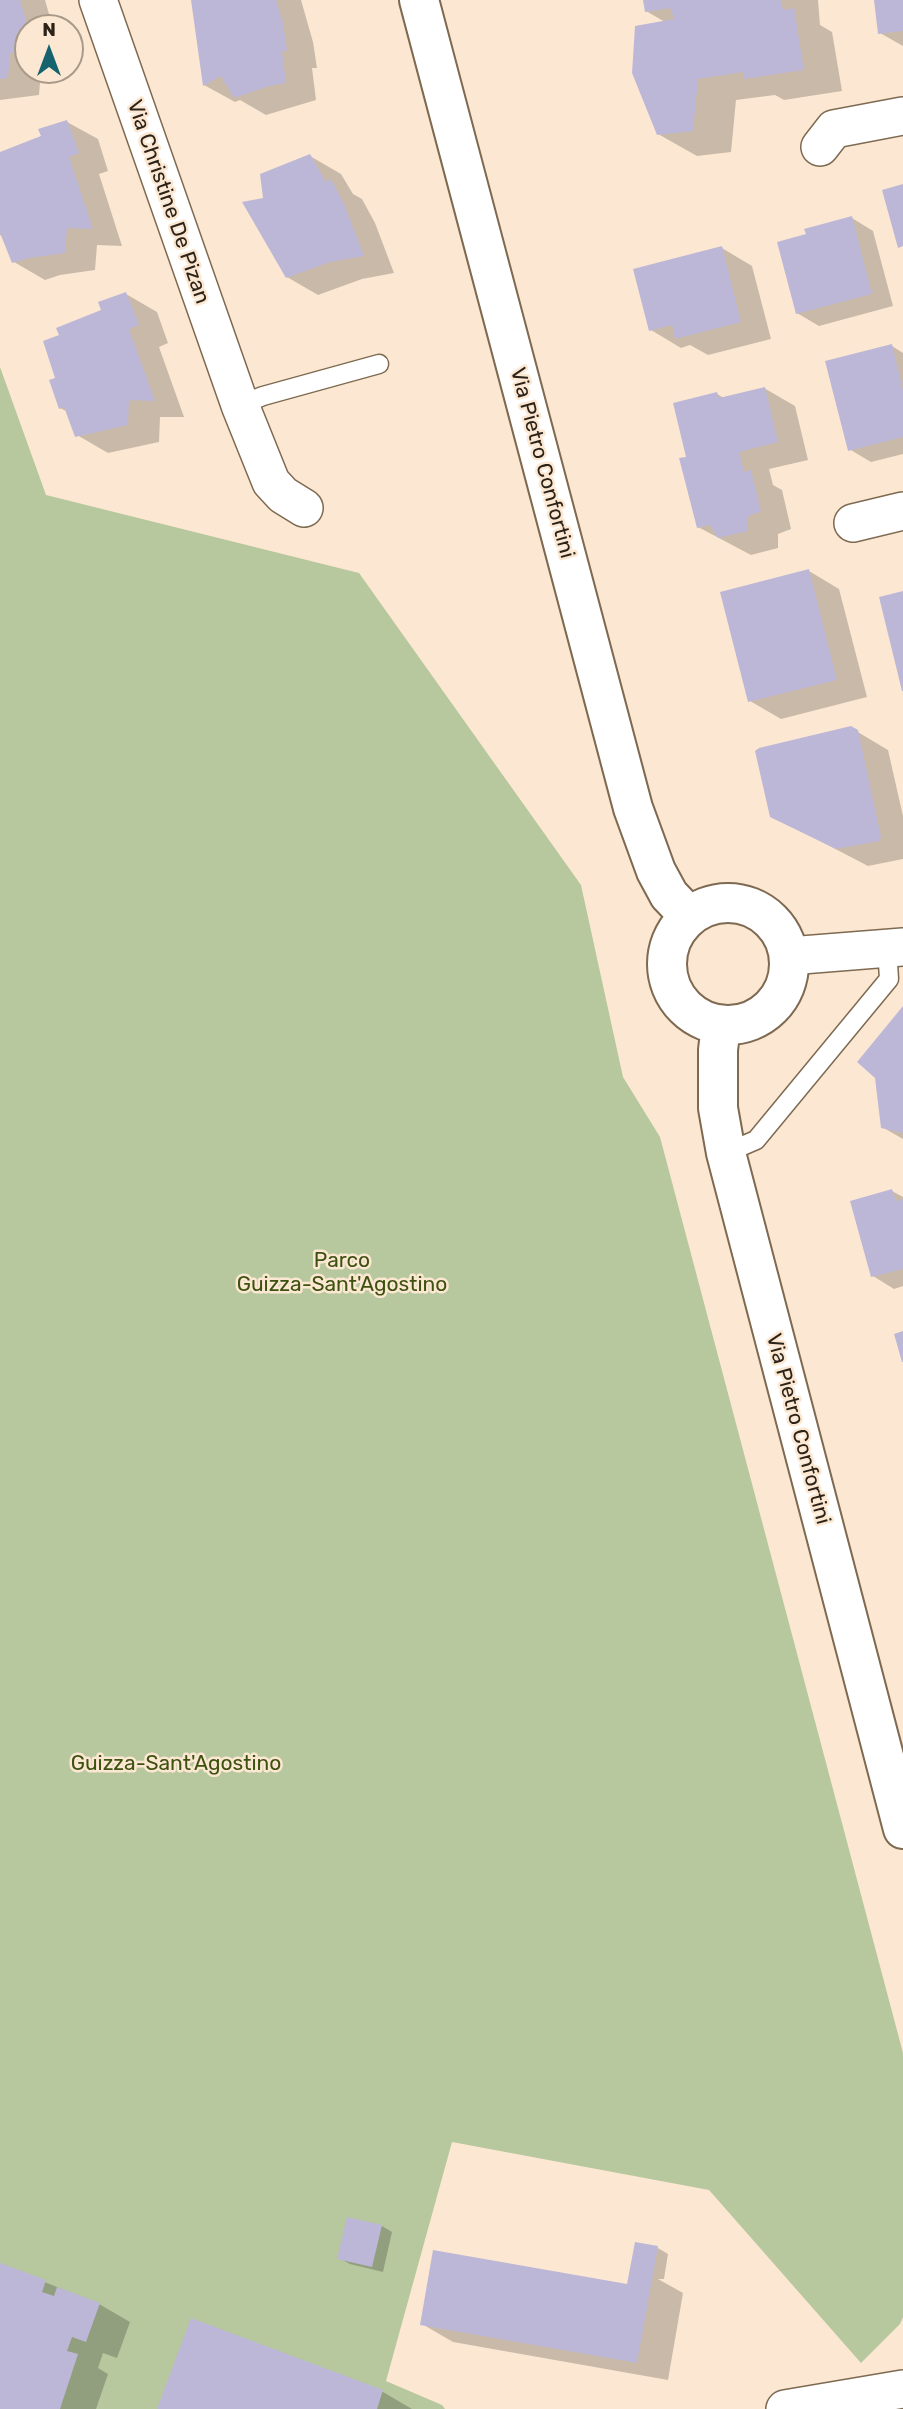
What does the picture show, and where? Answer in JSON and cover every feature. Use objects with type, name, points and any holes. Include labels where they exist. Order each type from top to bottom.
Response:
[{"type":"main road","name":"Via Pietro Confortini","points":[[419,0],[633,808],[656,871],[669,895],[689,916]]},
{"type":"main road","points":[[723,902],[742,904],[759,911],[774,922],[784,938],[789,956],[788,978],[779,998],[764,1014],[743,1023],[721,1025],[703,1021],[688,1011],[676,998],[668,981],[668,945],[677,929],[689,916],[705,906],[723,902]]},
{"type":"main road","name":"Via Pietro Confortini","points":[[721,1025],[718,1108],[726,1153],[903,1829]]},
{"type":"street","name":"Via Christine De Pizan","points":[[98,0],[240,405],[271,482],[283,495],[304,508]]},
{"type":"street","points":[[820,147],[834,129],[903,116]]},
{"type":"street","points":[[853,523],[903,510]]},
{"type":"street","points":[[789,956],[895,948]]},
{"type":"street","points":[[785,2409],[903,2389]]},
{"type":"lane","points":[[240,405],[263,396],[379,364]]},
{"type":"lane","points":[[726,1153],[757,1140],[889,979],[895,948]]},
{"type":"green space","name":"Parco Guizza-Sant'Agostino","points":[[0,367],[46,495],[359,573],[581,885],[623,1077],[660,1137],[903,2053],[903,2317],[900,2324],[861,2363],[709,2190],[452,2142],[386,2381],[442,2405],[445,2409],[0,2409]]},
{"type":"building","points":[[0,0],[20,0],[24,14],[14,14],[14,53],[10,53],[8,78],[0,79]]},
{"type":"building","points":[[191,0],[276,0],[287,51],[282,51],[286,83],[234,98],[221,76],[203,86]]},
{"type":"building","points":[[643,0],[781,0],[783,10],[794,8],[804,70],[744,79],[743,72],[698,79],[693,131],[657,135],[632,73],[635,26],[674,19],[670,8],[645,12]]},
{"type":"building","points":[[874,0],[903,0],[903,31],[878,34]]},
{"type":"building","points":[[67,120],[79,153],[69,157],[93,229],[67,228],[65,253],[12,263],[0,233],[0,152],[41,136],[38,129]]},
{"type":"building","points":[[310,154],[326,182],[331,179],[344,204],[364,256],[330,262],[286,278],[242,202],[263,198],[260,174]]},
{"type":"building","points":[[903,184],[903,246],[898,248],[882,190]]},
{"type":"building","points":[[852,216],[872,294],[796,314],[777,242],[806,234],[804,229]]},
{"type":"building","points":[[722,246],[741,322],[675,339],[672,325],[649,331],[633,269]]},
{"type":"building","points":[[126,292],[139,325],[129,329],[155,401],[129,400],[128,425],[75,437],[64,407],[59,409],[49,380],[55,378],[43,341],[59,335],[56,328],[101,310],[98,302]]},
{"type":"building","points":[[892,344],[903,390],[903,437],[848,451],[825,361]]},
{"type":"building","points":[[765,387],[778,442],[739,452],[744,472],[751,470],[761,511],[747,517],[748,531],[718,538],[710,525],[697,528],[679,458],[686,457],[673,403],[717,392],[719,398]]},
{"type":"building","points":[[809,569],[837,680],[748,702],[720,592]]},
{"type":"building","points":[[903,591],[903,691],[902,691],[879,597]]},
{"type":"building","points":[[851,726],[858,730],[881,837],[879,841],[836,849],[770,817],[755,751]]},
{"type":"building","points":[[903,1006],[903,1133],[881,1128],[875,1078],[857,1062]]},
{"type":"building","points":[[892,1189],[896,1201],[903,1199],[903,1269],[871,1277],[850,1201]]},
{"type":"building","points":[[903,1331],[903,1362],[902,1362],[894,1334]]},
{"type":"building","points":[[347,2217],[382,2225],[372,2267],[337,2259]]},
{"type":"building","points":[[635,2242],[658,2246],[637,2363],[420,2325],[433,2250],[627,2284]]},
{"type":"building","points":[[0,2263],[46,2280],[42,2292],[54,2296],[57,2287],[100,2303],[86,2342],[72,2337],[67,2351],[78,2354],[60,2409],[0,2409]]},
{"type":"building","points":[[191,2318],[383,2390],[377,2409],[157,2409]]},
{"type":"park label","name":"Guizza-Sant'Agostino","points":[[176,1764]]}]
